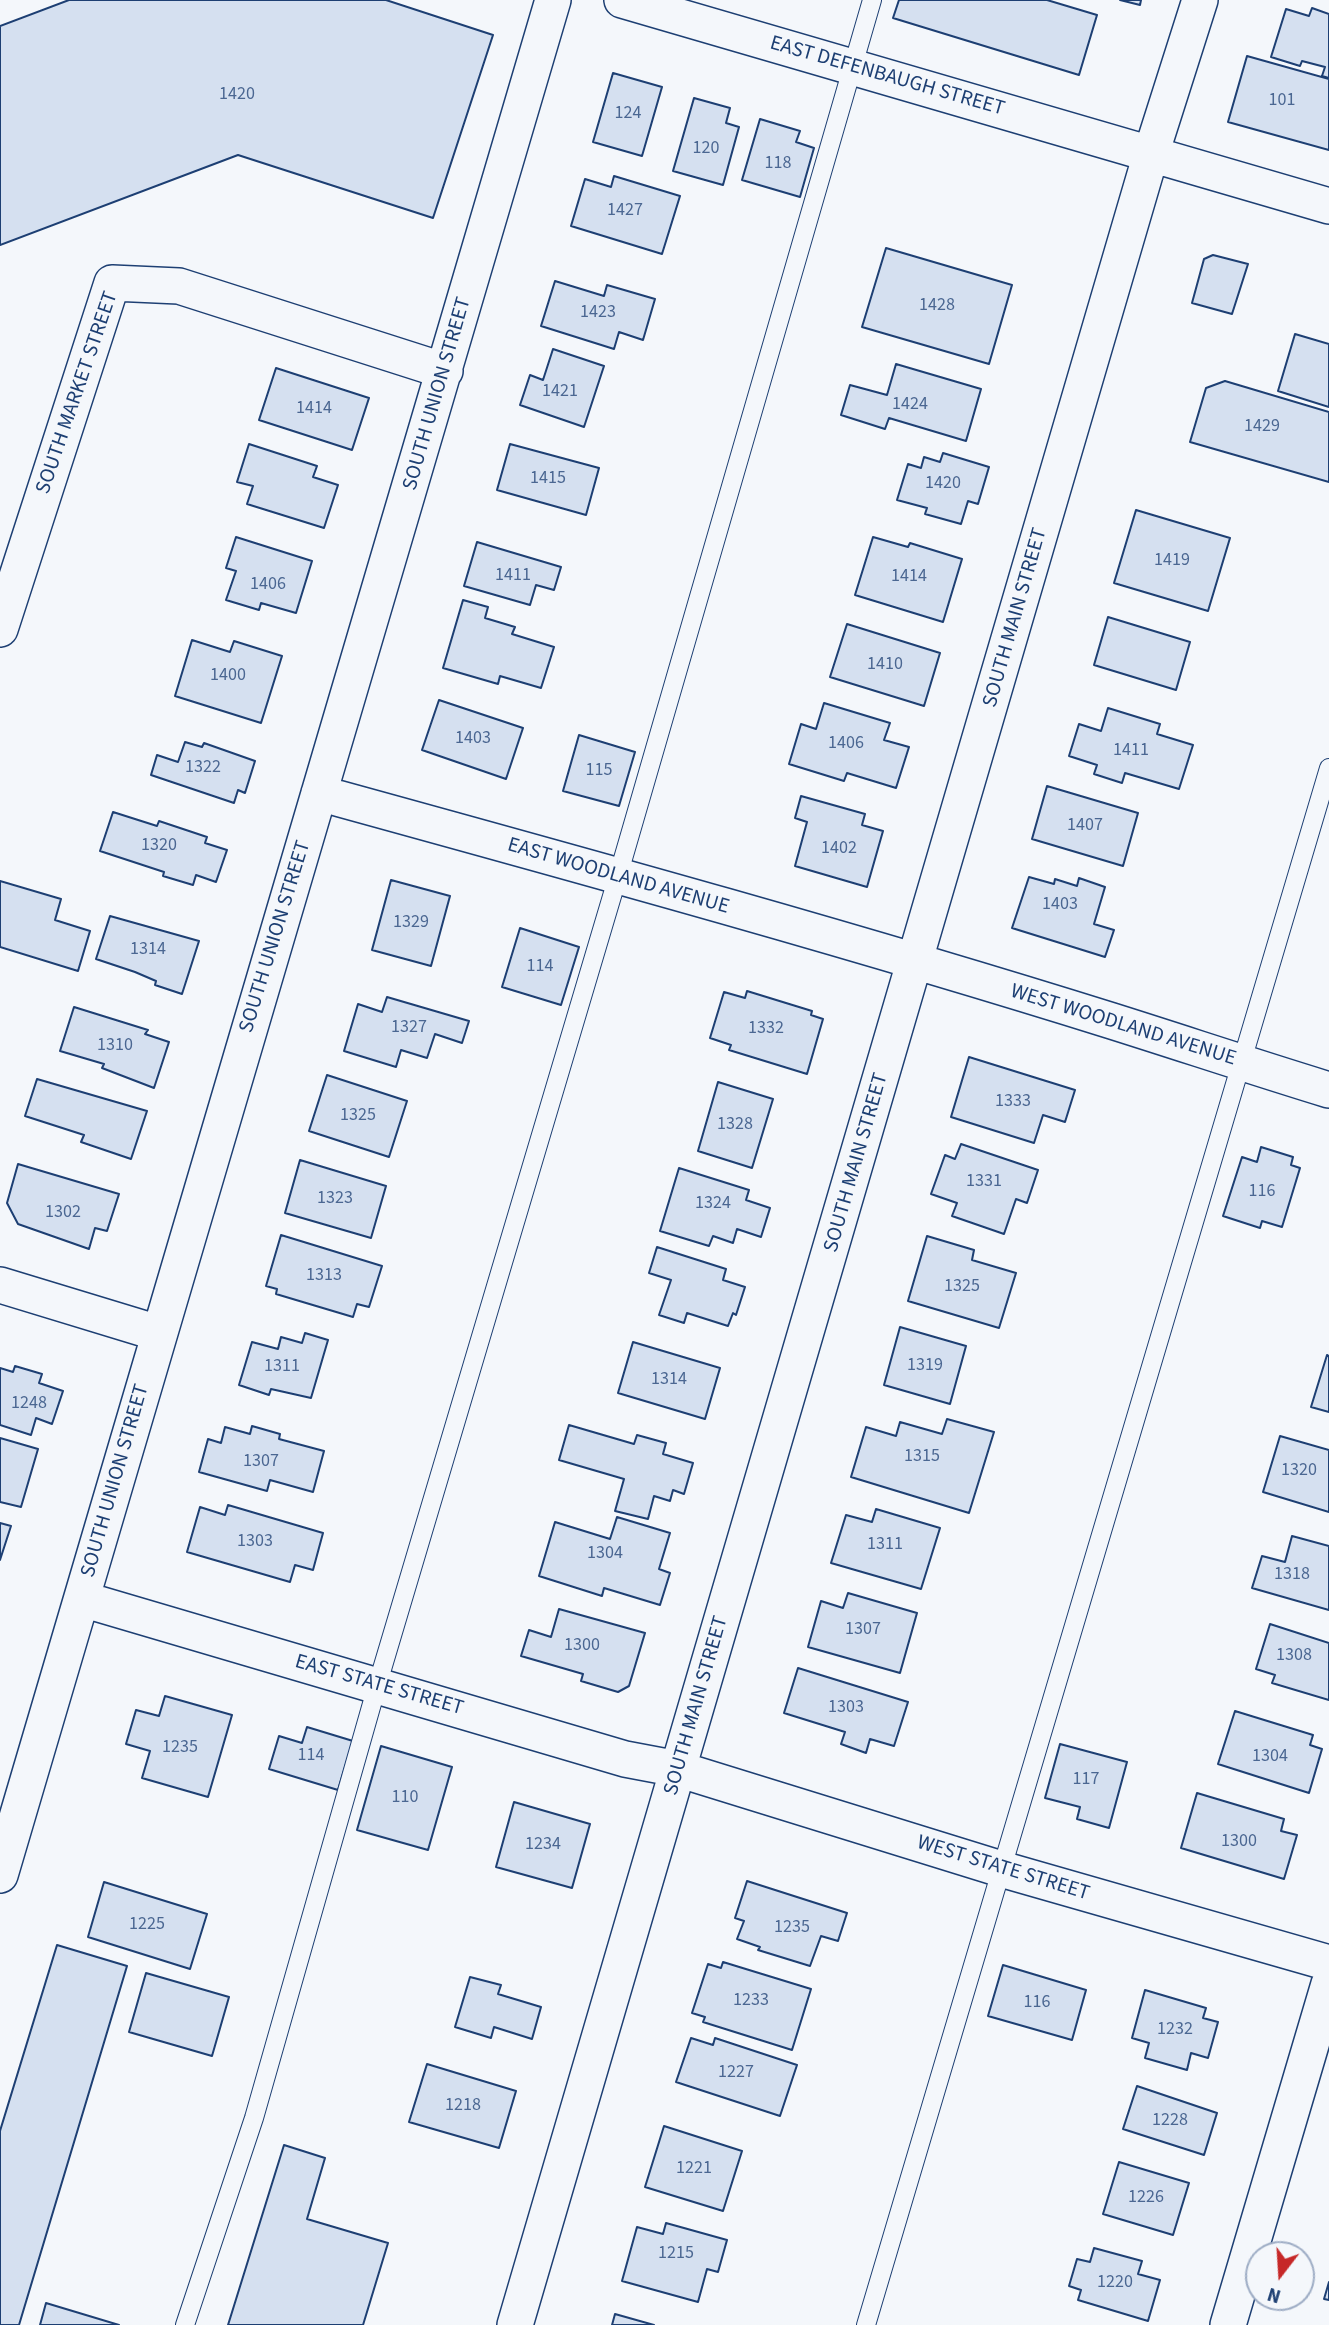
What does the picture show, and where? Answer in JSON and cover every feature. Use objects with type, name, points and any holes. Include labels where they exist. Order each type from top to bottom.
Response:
[{"type":"street","name":"SOUTH UNION STREET","points":[[0,1875],[553,0]]},
{"type":"street","name":"EAST DEFENBAUGH STREET","points":[[622,0],[1329,206]]},
{"type":"street","name":"SOUTH MAIN STREET","points":[[515,2325],[1152,154],[1200,0]]},
{"type":"street","name":"SOUTH MARKET STREET","points":[[0,629],[112,283],[179,286],[445,371]]},
{"type":"street","name":"EAST WOODLAND AVENUE","points":[[318,793],[618,876],[916,963]]},
{"type":"street","name":"WEST WOODLAND AVENUE","points":[[916,963],[1329,1090]]},
{"type":"street","points":[[0,1285],[158,1333]]},
{"type":"street","name":"EAST STATE STREET","points":[[82,1599],[625,1759],[678,1769]]},
{"type":"street","name":"WEST STATE STREET","points":[[678,1769],[1001,1869],[1329,1964]]},
{"type":"street","points":[[1228,2325],[1329,1984]]},
{"type":"lane","points":[[185,2325],[254,2118],[377,1686],[618,876],[873,0]]},
{"type":"lane","points":[[866,2325],[1329,768]]},
{"type":"building","points":[[69,0],[386,0],[493,35],[433,218],[238,155],[0,245],[0,26]]},
{"type":"building","points":[[899,0],[1047,0],[1097,15],[1079,75],[893,18]]},
{"type":"building","points":[[1120,0],[1141,0],[1140,5]]},
{"type":"building","points":[[1312,8],[1329,14],[1329,78],[1322,76],[1325,67],[1302,61],[1300,66],[1271,57],[1286,9],[1309,16]]},
{"type":"building","points":[[1247,56],[1329,79],[1329,150],[1228,122]]},
{"type":"building","points":[[613,73],[662,87],[642,156],[593,142]]},
{"type":"building","points":[[694,98],[730,108],[726,123],[739,127],[723,185],[673,171]]},
{"type":"building","points":[[760,119],[800,131],[796,142],[814,148],[800,197],[742,180]]},
{"type":"building","points":[[614,176],[680,196],[662,254],[571,226],[585,179],[611,187]]},
{"type":"building","points":[[886,248],[1012,285],[989,364],[862,327]]},
{"type":"building","points":[[1213,255],[1248,264],[1232,314],[1192,303],[1204,259]]},
{"type":"building","points":[[555,281],[604,296],[607,285],[655,299],[643,340],[619,332],[614,349],[541,326]]},
{"type":"building","points":[[1295,334],[1329,344],[1329,407],[1278,391]]},
{"type":"building","points":[[553,349],[604,366],[584,427],[520,405],[530,375],[543,380]]},
{"type":"building","points":[[896,364],[981,389],[966,441],[889,418],[885,429],[841,415],[850,385],[887,395]]},
{"type":"building","points":[[276,368],[369,398],[352,450],[259,420]]},
{"type":"building","points":[[1225,381],[1329,412],[1329,482],[1190,442],[1206,388]]},
{"type":"building","points":[[249,444],[317,466],[313,477],[338,485],[324,528],[247,504],[253,486],[237,482]]},
{"type":"building","points":[[510,444],[599,468],[586,515],[497,490]]},
{"type":"building","points":[[943,453],[989,467],[978,504],[968,501],[961,524],[925,514],[927,508],[897,500],[908,464],[921,468],[924,457],[940,462]]},
{"type":"building","points":[[1136,510],[1230,538],[1208,611],[1114,583]]},
{"type":"building","points":[[236,537],[312,561],[296,613],[261,603],[259,610],[226,600],[236,571],[226,568]]},
{"type":"building","points":[[873,537],[908,547],[910,543],[962,559],[943,622],[855,595]]},
{"type":"building","points":[[477,542],[561,567],[554,590],[536,585],[530,605],[464,586]]},
{"type":"building","points":[[463,600],[488,607],[485,618],[515,627],[512,634],[554,647],[541,688],[500,676],[498,684],[443,668]]},
{"type":"building","points":[[1108,617],[1190,642],[1176,690],[1094,665]]},
{"type":"building","points":[[847,624],[940,653],[924,706],[830,677]]},
{"type":"building","points":[[192,640],[230,652],[234,641],[282,656],[261,723],[175,696]]},
{"type":"building","points":[[439,700],[523,728],[506,779],[422,750]]},
{"type":"building","points":[[824,703],[890,723],[884,740],[909,747],[896,788],[847,773],[844,781],[789,764],[801,724],[816,729]]},
{"type":"building","points":[[1108,708],[1160,724],[1157,734],[1193,745],[1179,789],[1125,773],[1122,783],[1094,774],[1097,765],[1069,756],[1079,724],[1101,731]]},
{"type":"building","points":[[579,735],[635,752],[619,806],[563,791]]},
{"type":"building","points":[[185,742],[202,747],[204,743],[255,761],[245,793],[238,790],[234,803],[151,775],[157,755],[178,762]]},
{"type":"building","points":[[1047,786],[1138,813],[1123,866],[1032,839]]},
{"type":"building","points":[[801,796],[865,814],[862,825],[883,831],[867,887],[795,866],[807,822],[795,818]]},
{"type":"building","points":[[113,812],[157,826],[159,821],[207,837],[205,843],[227,850],[216,882],[196,875],[193,885],[163,876],[164,872],[100,851]]},
{"type":"building","points":[[1029,877],[1054,884],[1055,879],[1077,886],[1079,878],[1105,887],[1094,924],[1114,930],[1105,957],[1012,928]]},
{"type":"building","points":[[391,880],[450,896],[431,966],[372,950]]},
{"type":"building","points":[[0,881],[61,899],[55,920],[90,931],[78,971],[0,947]]},
{"type":"building","points":[[110,916],[199,941],[182,994],[155,985],[156,981],[135,972],[96,959]]},
{"type":"building","points":[[520,928],[579,947],[561,1005],[502,987]]},
{"type":"building","points":[[747,991],[812,1011],[811,1015],[823,1019],[807,1074],[729,1050],[731,1045],[710,1038],[724,992],[745,998]]},
{"type":"building","points":[[387,997],[469,1021],[462,1043],[435,1034],[427,1058],[401,1050],[396,1067],[344,1051],[358,1004],[382,1012]]},
{"type":"building","points":[[74,1007],[148,1030],[145,1034],[169,1042],[154,1088],[102,1068],[104,1064],[60,1051]]},
{"type":"building","points":[[969,1057],[1075,1090],[1065,1122],[1043,1115],[1034,1143],[951,1117]]},
{"type":"building","points":[[327,1075],[407,1101],[389,1157],[309,1131]]},
{"type":"building","points":[[37,1079],[147,1111],[131,1159],[81,1142],[84,1135],[25,1116]]},
{"type":"building","points":[[718,1082],[773,1099],[752,1168],[698,1151]]},
{"type":"building","points":[[961,1144],[1038,1170],[1027,1203],[1016,1199],[1004,1234],[952,1216],[957,1203],[931,1194],[945,1155],[955,1159]]},
{"type":"building","points":[[1261,1147],[1293,1157],[1291,1165],[1300,1168],[1282,1227],[1262,1221],[1260,1228],[1223,1216],[1242,1157],[1257,1162]]},
{"type":"building","points":[[300,1160],[386,1186],[371,1238],[285,1213]]},
{"type":"building","points":[[18,1164],[119,1194],[107,1231],[95,1228],[89,1249],[18,1224],[7,1203]]},
{"type":"building","points":[[679,1168],[749,1190],[746,1200],[770,1208],[761,1237],[737,1229],[733,1243],[713,1236],[709,1246],[660,1231]]},
{"type":"building","points":[[281,1235],[382,1266],[369,1307],[357,1304],[353,1317],[276,1294],[277,1289],[266,1286]]},
{"type":"building","points":[[927,1236],[974,1250],[972,1260],[1016,1273],[999,1328],[908,1301]]},
{"type":"building","points":[[657,1247],[726,1269],[723,1280],[745,1287],[736,1315],[733,1313],[728,1326],[687,1313],[684,1323],[659,1315],[671,1280],[649,1273]]},
{"type":"building","points":[[900,1327],[966,1346],[950,1404],[884,1385]]},
{"type":"building","points":[[305,1333],[328,1340],[311,1398],[271,1389],[269,1395],[239,1385],[252,1342],[278,1349],[281,1337],[302,1343]]},
{"type":"building","points":[[633,1342],[720,1368],[705,1419],[618,1393]]},
{"type":"building","points":[[1327,1355],[1329,1356],[1329,1412],[1311,1407]]},
{"type":"building","points":[[15,1366],[42,1374],[39,1383],[63,1391],[52,1424],[36,1418],[31,1435],[0,1425],[0,1368],[13,1372]]},
{"type":"building","points":[[947,1419],[994,1432],[969,1513],[851,1477],[866,1427],[896,1436],[900,1422],[942,1434]]},
{"type":"building","points":[[569,1425],[634,1444],[637,1435],[666,1443],[663,1454],[693,1463],[684,1494],[673,1490],[670,1501],[654,1496],[648,1519],[615,1511],[624,1479],[559,1460]]},
{"type":"building","points":[[252,1426],[280,1434],[279,1439],[324,1451],[313,1492],[270,1480],[267,1491],[199,1472],[208,1439],[221,1443],[225,1427],[250,1434]]},
{"type":"building","points":[[1280,1436],[1329,1450],[1329,1512],[1263,1492]]},
{"type":"building","points":[[0,1438],[38,1449],[21,1507],[0,1502]]},
{"type":"building","points":[[228,1505],[323,1533],[313,1570],[295,1565],[290,1582],[187,1552],[200,1507],[225,1515]]},
{"type":"building","points":[[876,1509],[940,1528],[921,1589],[831,1563],[846,1515],[872,1522]]},
{"type":"building","points":[[617,1517],[670,1533],[659,1569],[670,1573],[660,1605],[604,1588],[602,1596],[539,1576],[555,1522],[610,1539]]},
{"type":"building","points":[[0,1523],[11,1526],[0,1560]]},
{"type":"building","points":[[1292,1536],[1329,1546],[1329,1610],[1252,1588],[1262,1556],[1285,1562]]},
{"type":"building","points":[[848,1593],[917,1613],[900,1673],[808,1647],[821,1601],[843,1608]]},
{"type":"building","points":[[559,1609],[645,1633],[629,1686],[618,1692],[581,1681],[583,1674],[521,1656],[529,1630],[551,1637]]},
{"type":"building","points":[[1270,1624],[1329,1643],[1329,1700],[1272,1683],[1275,1675],[1256,1669]]},
{"type":"building","points":[[798,1668],[908,1702],[894,1746],[870,1739],[866,1753],[841,1744],[845,1732],[784,1713]]},
{"type":"building","points":[[165,1696],[232,1715],[208,1797],[142,1778],[150,1751],[126,1744],[136,1710],[159,1716]]},
{"type":"building","points":[[1235,1711],[1313,1735],[1310,1745],[1322,1749],[1309,1793],[1218,1764]]},
{"type":"building","points":[[307,1727],[353,1741],[338,1790],[269,1769],[279,1736],[302,1743]]},
{"type":"building","points":[[1060,1744],[1127,1762],[1109,1828],[1077,1819],[1080,1807],[1045,1798]]},
{"type":"building","points":[[381,1746],[452,1767],[428,1850],[357,1830]]},
{"type":"building","points":[[1197,1793],[1284,1819],[1281,1831],[1297,1835],[1284,1879],[1181,1848]]},
{"type":"building","points":[[514,1802],[590,1824],[572,1888],[496,1867]]},
{"type":"building","points":[[747,1881],[847,1913],[838,1941],[821,1936],[810,1966],[758,1950],[760,1947],[737,1939],[744,1921],[735,1918]]},
{"type":"building","points":[[104,1882],[207,1914],[190,1969],[88,1937]]},
{"type":"building","points":[[57,1945],[127,1966],[19,2325],[0,2325],[0,2131]]},
{"type":"building","points":[[723,1962],[811,1989],[792,2050],[703,2022],[705,2017],[692,2013],[708,1964],[721,1968]]},
{"type":"building","points":[[1003,1965],[1086,1990],[1072,2040],[988,2016]]},
{"type":"building","points":[[146,1973],[229,1997],[212,2056],[129,2032]]},
{"type":"building","points":[[470,1977],[501,1985],[498,1994],[541,2007],[532,2039],[494,2027],[491,2038],[455,2027]]},
{"type":"building","points":[[1145,1990],[1206,2008],[1203,2018],[1218,2022],[1208,2058],[1191,2053],[1187,2070],[1145,2058],[1149,2043],[1132,2038]]},
{"type":"building","points":[[691,2038],[713,2045],[715,2038],[797,2065],[780,2116],[676,2082]]},
{"type":"building","points":[[427,2064],[516,2091],[499,2148],[409,2122]]},
{"type":"building","points":[[1137,2086],[1217,2113],[1204,2155],[1123,2129]]},
{"type":"building","points":[[664,2126],[742,2151],[723,2211],[645,2187]]},
{"type":"building","points":[[284,2145],[325,2158],[307,2219],[388,2243],[363,2325],[228,2325]]},
{"type":"building","points":[[1119,2162],[1189,2183],[1173,2235],[1103,2214]]},
{"type":"building","points":[[666,2223],[727,2240],[718,2272],[707,2269],[698,2302],[622,2281],[637,2227],[663,2234]]},
{"type":"building","points":[[1094,2248],[1142,2261],[1138,2274],[1160,2280],[1148,2321],[1078,2300],[1081,2290],[1069,2286],[1077,2259],[1090,2262]]},
{"type":"building","points":[[1329,2282],[1329,2300],[1324,2299]]},
{"type":"building","points":[[46,2303],[119,2325],[40,2325]]},
{"type":"building","points":[[615,2314],[654,2325],[612,2325]]}]
